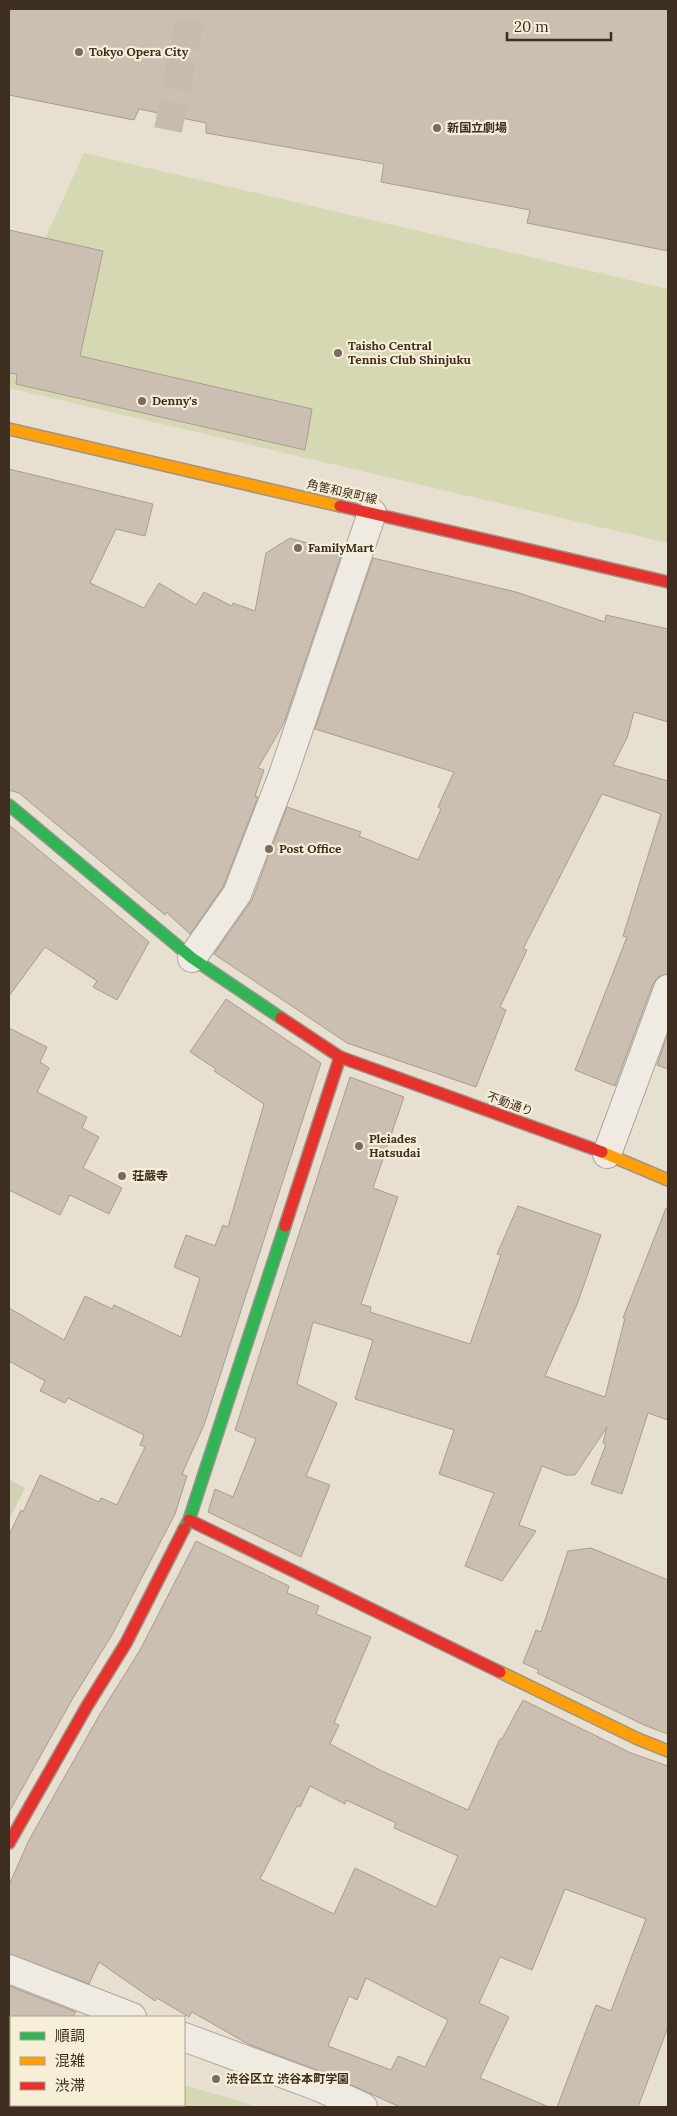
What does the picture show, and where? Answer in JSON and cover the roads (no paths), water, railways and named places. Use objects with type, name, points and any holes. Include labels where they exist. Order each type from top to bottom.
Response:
[{"type":"street","name":"角筈和泉町線","points":[[9,429],[668,582]]},
{"type":"street","points":[[192,958],[237,894],[283,774],[372,513]]},
{"type":"street","name":"不動通り","points":[[9,805],[192,958],[340,1057],[607,1154],[668,1180]]},
{"type":"street","points":[[607,1154],[668,989]]},
{"type":"street","points":[[9,1843],[87,1706],[126,1643],[189,1520],[340,1057]]},
{"type":"street","points":[[189,1520],[638,1739],[668,1751]]},
{"type":"street","points":[[9,1969],[125,2016]]},
{"type":"street","points":[[185,2037],[319,2087],[363,2107]]},
{"type":"tunnel","points":[[168,130],[192,9]]},
{"type":"place","name":"Tokyo Opera City","points":[[79,52]]},
{"type":"place","name":"新国立劇場","points":[[437,128]]},
{"type":"place","name":"Taisho Central Tennis Club Shinjuku","points":[[338,353]]},
{"type":"place","name":"Denny's","points":[[142,401]]},
{"type":"place","name":"FamilyMart","points":[[298,548]]},
{"type":"place","name":"Post Office","points":[[269,849]]},
{"type":"place","name":"Pleiades Hatsudai","points":[[359,1146]]},
{"type":"place","name":"荘嚴寺","points":[[122,1176]]},
{"type":"place","name":"渋谷区立 渋谷本町学園","points":[[216,2079]]}]
